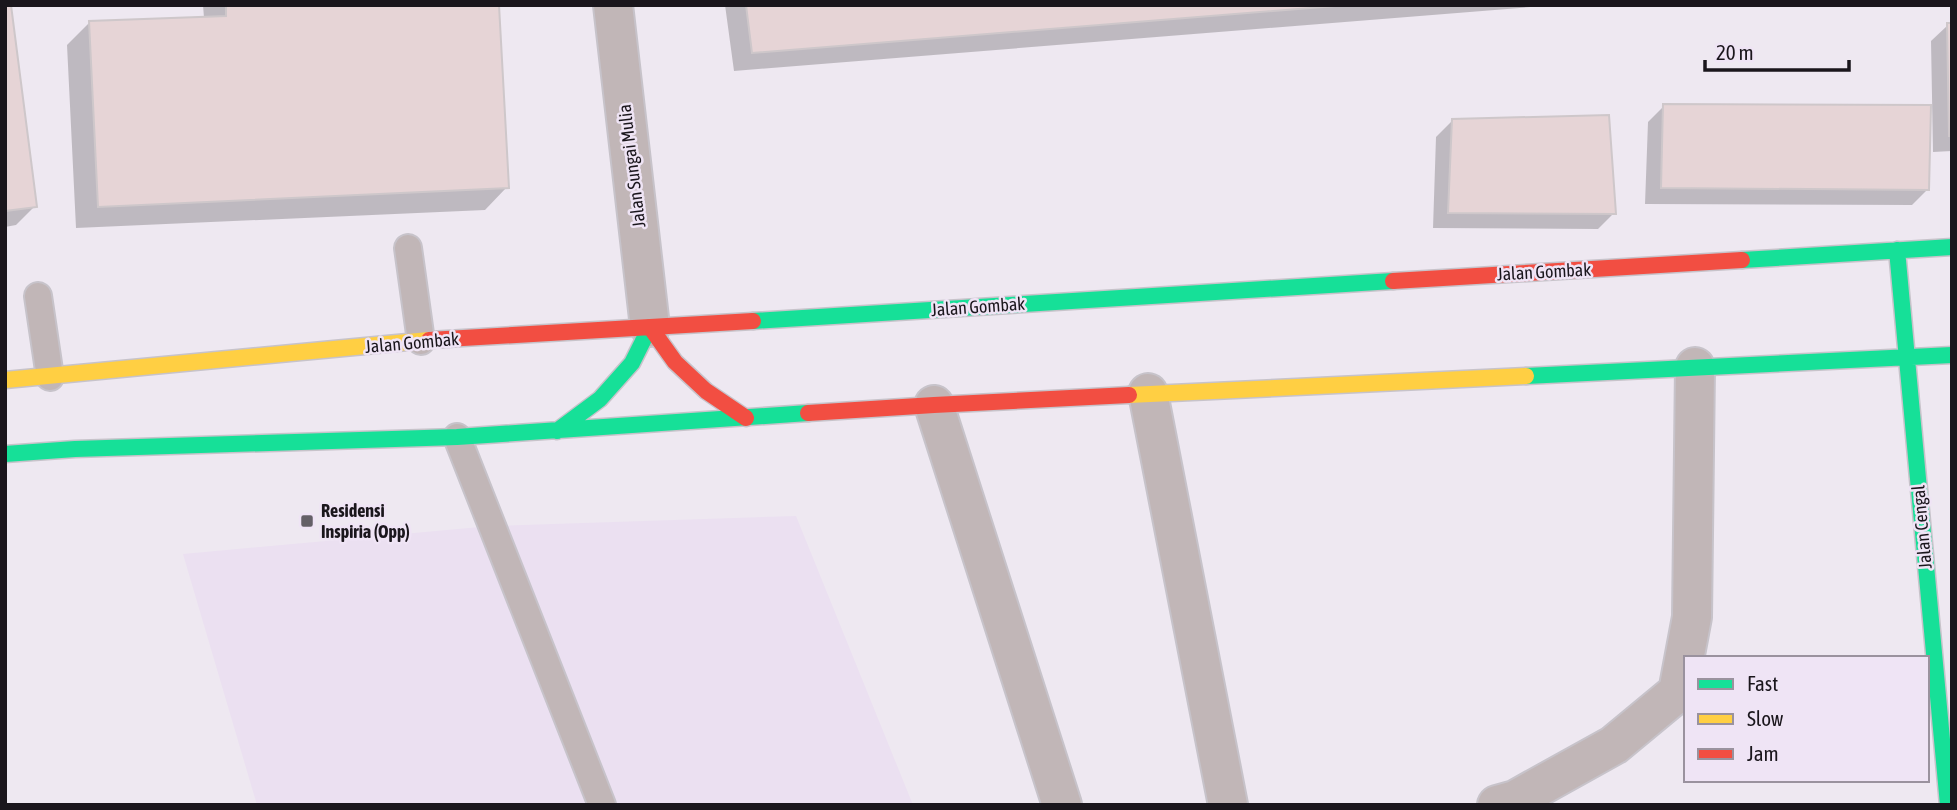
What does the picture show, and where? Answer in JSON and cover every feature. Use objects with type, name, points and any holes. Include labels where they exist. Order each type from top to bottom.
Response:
[{"type":"main road","name":"Jalan Gombak","points":[[5,380],[421,341],[1952,247]]},
{"type":"main road","name":"Jalan Cengal","points":[[1897,250],[1948,805]]},
{"type":"main road","points":[[557,431],[600,399],[632,363],[650,327],[675,362],[706,391],[746,418]]},
{"type":"main road","points":[[5,454],[457,437],[1148,393],[1952,355]]},
{"type":"street","name":"Jalan Sungai Mulia","points":[[613,5],[650,327]]},
{"type":"street","points":[[1685,656],[1692,617],[1695,368]]},
{"type":"street","points":[[1148,393],[1228,805]]},
{"type":"street","points":[[934,405],[1062,805]]},
{"type":"street","points":[[1497,805],[1515,800],[1614,745],[1678,692],[1684,660]]},
{"type":"lane","points":[[408,248],[421,341]]},
{"type":"lane","points":[[38,296],[50,377]]},
{"type":"lane","points":[[457,437],[602,805]]},
{"type":"shaded area","points":[[796,516],[913,805],[257,805],[183,554],[491,526]]},
{"type":"building","points":[[5,5],[11,5],[37,207],[5,211]]},
{"type":"building","points":[[226,5],[499,5],[509,188],[98,207],[89,21],[226,16]]},
{"type":"building","points":[[746,5],[1348,5],[752,53]]},
{"type":"building","points":[[1947,23],[1952,23],[1952,136],[1949,136]]},
{"type":"building","points":[[1663,104],[1931,105],[1929,190],[1661,188]]},
{"type":"building","points":[[1609,115],[1616,214],[1448,213],[1452,119]]},
{"type":"traffic: fast","points":[[1742,260],[1952,247]]},
{"type":"traffic: fast","points":[[1897,250],[1948,805]]},
{"type":"traffic: fast","points":[[753,321],[1393,281]]},
{"type":"traffic: fast","points":[[557,431],[600,399],[632,363],[650,327]]},
{"type":"traffic: fast","points":[[1526,376],[1952,355]]},
{"type":"traffic: fast","points":[[5,454],[75,449],[457,437],[808,413]]},
{"type":"traffic: slow","points":[[5,380],[429,340]]},
{"type":"traffic: slow","points":[[1129,395],[1526,376]]},
{"type":"traffic: jam","points":[[1393,281],[1742,260]]},
{"type":"traffic: jam","points":[[429,340],[753,321]]},
{"type":"traffic: jam","points":[[650,327],[675,362],[706,391],[746,418]]},
{"type":"traffic: jam","points":[[808,413],[1129,395]]},
{"type":"place","name":"Residensi Inspiria (Opp)","points":[[307,521]]}]
